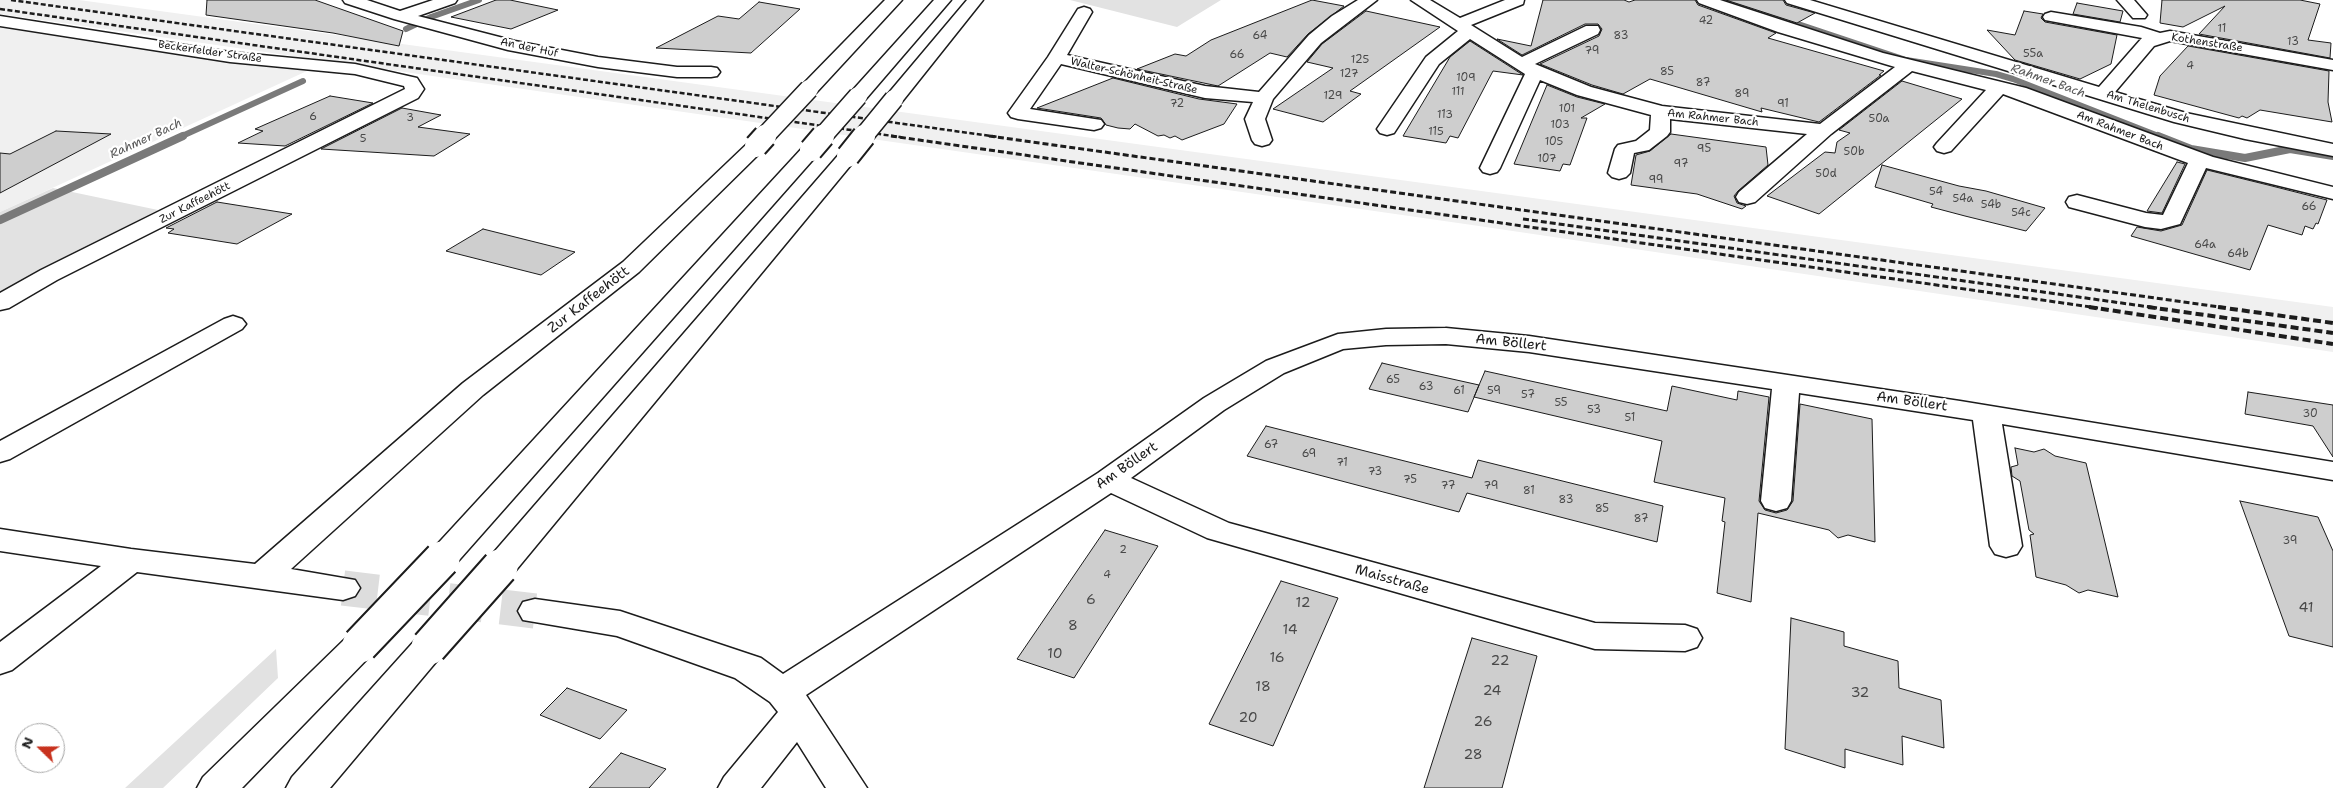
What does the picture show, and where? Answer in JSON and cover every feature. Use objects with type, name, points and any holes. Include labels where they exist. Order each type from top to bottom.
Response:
[{"type":"main road","name":"An der Huf","points":[[351,0],[514,46],[598,62],[677,72],[711,72]]},
{"type":"main road","points":[[414,19],[449,0]]},
{"type":"main road","name":"Zur Kaffeehött","points":[[262,576],[473,389],[631,267],[756,146],[894,0]]},
{"type":"main road","points":[[217,788],[360,645],[442,559],[811,150],[943,0]]},
{"type":"main road","points":[[306,788],[500,567],[848,156],[975,0]]},
{"type":"main road","points":[[1262,140],[1255,120],[1264,98],[1315,39],[1338,20],[1369,0]]},
{"type":"main road","points":[[1418,0],[1465,27],[1528,68],[1584,91],[1661,112],[1660,132],[1642,146],[1625,149],[1619,173]]},
{"type":"main road","name":"Am Rahmer Bach","points":[[1705,0],[1838,46],[2000,86],[2200,160],[2333,193]]},
{"type":"main road","name":"Am Thelenbusch","points":[[1793,0],[2104,93],[2181,118],[2333,150]]},
{"type":"main road","points":[[1387,129],[1432,61],[1465,27],[1517,1]]},
{"type":"main road","points":[[2120,6],[2139,15],[2159,38]]},
{"type":"main road","name":"Walter-Schönheit-Straße","points":[[1084,12],[1056,58],[1205,92],[1264,98]]},
{"type":"main road","points":[[2051,17],[2141,32],[2159,38]]},
{"type":"main road","name":"Beckerfelder Straße","points":[[0,21],[230,57],[355,69],[410,82],[415,89]]},
{"type":"main road","points":[[1490,168],[1528,68],[1592,30]]},
{"type":"main road","name":"Kothenstraße","points":[[2104,93],[2148,42],[2170,36],[2333,65]]},
{"type":"main road","points":[[1056,58],[1018,113],[1094,124]]},
{"type":"main road","points":[[1747,197],[1824,130],[1909,65]]},
{"type":"main road","points":[[1944,147],[2000,86]]},
{"type":"main road","name":"Zur Kaffeehött","points":[[0,303],[49,275],[411,94],[415,89]]},
{"type":"main road","name":"Am Rahmer Bach","points":[[1661,112],[1824,130]]},
{"type":"main road","points":[[2077,202],[2145,220],[2161,222],[2172,219],[2200,160]]},
{"type":"main road","points":[[0,453],[232,324]]},
{"type":"main road","name":"Am Böllert","points":[[791,703],[1214,404],[1275,367],[1338,342],[1386,337],[1446,336],[1529,344],[1986,413],[2333,471]]},
{"type":"main road","points":[[1776,501],[1786,383]]},
{"type":"main road","points":[[1986,413],[2006,546]]},
{"type":"main road","name":"Maisstraße","points":[[1109,480],[1218,531],[1595,636],[1685,638]]},
{"type":"main road","points":[[0,540],[131,560],[343,588]]},
{"type":"main road","points":[[0,660],[131,560]]},
{"type":"main road","points":[[535,611],[620,624],[748,668],[791,703],[847,788]]},
{"type":"main road","points":[[738,788],[791,703]]},
{"type":"shaded area","points":[[0,0],[79,0],[2333,307],[2333,352],[1472,225],[0,14]]},
{"type":"shaded area","points":[[1070,0],[1221,0],[1177,27]]},
{"type":"shaded area","points":[[0,25],[5,26],[307,71],[0,212]]},
{"type":"shaded area","points":[[53,188],[158,210],[56,262],[0,294],[0,212]]},
{"type":"shaded area","points":[[276,649],[278,678],[163,788],[125,788]]},
{"type":"building","points":[[207,0],[315,0],[403,31],[399,46],[333,33],[206,15]]},
{"type":"building","points":[[496,0],[510,0],[558,10],[511,29],[451,17]]},
{"type":"building","points":[[1312,0],[1344,6],[1308,34],[1287,57],[1270,53],[1218,86],[1137,69],[1175,54],[1186,56],[1211,40]]},
{"type":"building","points":[[1543,0],[1624,0],[1629,2],[1635,0],[1695,0],[1698,5],[1776,33],[1768,38],[1884,71],[1819,122],[1761,108],[1762,112],[1650,79],[1623,94],[1592,85],[1540,64],[1599,36],[1602,29],[1598,24],[1585,24],[1522,55],[1497,39],[1531,46]]},
{"type":"building","points":[[1726,0],[1783,0],[1786,5],[1815,13],[1797,23]]},
{"type":"building","points":[[2162,0],[2300,0],[2320,4],[2308,40],[2331,43],[2330,58],[2199,34],[2225,6],[2183,27],[2160,23]]},
{"type":"building","points":[[759,2],[800,9],[751,53],[656,48],[718,16],[739,19]]},
{"type":"building","points":[[2077,3],[2123,11],[2120,22],[2073,14]]},
{"type":"building","points":[[1366,11],[1440,27],[1350,91],[1361,94],[1323,122],[1273,109],[1333,68],[1307,62],[1322,44]]},
{"type":"building","points":[[2024,11],[2043,14],[2041,18],[2045,22],[2117,35],[2111,64],[2080,79],[2015,60],[1987,30],[2015,35]]},
{"type":"building","points":[[1470,41],[1523,75],[1493,71],[1458,138],[1450,136],[1446,143],[1403,136],[1450,57]]},
{"type":"building","points":[[2188,46],[2329,71],[2328,102],[2332,122],[2260,110],[2247,118],[2242,116],[2239,118],[2154,95],[2160,76]]},
{"type":"building","points":[[1113,78],[1199,99],[1237,104],[1224,124],[1182,140],[1175,136],[1170,138],[1164,135],[1158,136],[1135,124],[1130,129],[1118,128],[1106,125],[1101,118],[1037,108]]},
{"type":"building","points":[[1902,81],[1962,99],[1819,214],[1767,196],[1825,152],[1835,153],[1837,142],[1850,133],[1839,130]]},
{"type":"building","points":[[1547,85],[1577,97],[1605,104],[1581,118],[1587,118],[1570,165],[1563,164],[1560,171],[1514,164]]},
{"type":"building","points":[[330,96],[373,103],[285,146],[238,143],[263,131],[255,129]]},
{"type":"building","points":[[402,108],[441,115],[418,127],[470,134],[434,156],[321,149]]},
{"type":"building","points":[[56,131],[111,134],[0,193],[0,153],[10,154]]},
{"type":"building","points":[[1671,134],[1766,147],[1768,165],[1734,196],[1737,203],[1746,206],[1742,209],[1697,194],[1631,185],[1636,155],[1650,151]]},
{"type":"building","points":[[2177,162],[2185,164],[2162,213],[2147,211]]},
{"type":"building","points":[[1882,165],[2045,208],[2026,231],[1965,216],[1931,207],[1933,204],[1875,187]]},
{"type":"building","points":[[2207,170],[2327,200],[2318,224],[2316,223],[2313,229],[2305,226],[2302,235],[2268,225],[2250,270],[2131,236],[2137,227],[2161,231],[2182,225]]},
{"type":"building","points":[[217,202],[292,214],[237,244],[168,233],[174,229],[166,228]]},
{"type":"building","points":[[483,229],[575,252],[541,275],[446,251]]},
{"type":"building","points":[[1382,363],[1479,385],[1468,412],[1369,389]]},
{"type":"building","points":[[1485,371],[1667,411],[1672,386],[1737,400],[1738,391],[1769,397],[1759,501],[1765,510],[1776,513],[1787,510],[1793,501],[1800,404],[1872,419],[1875,542],[1848,535],[1838,538],[1829,530],[1758,513],[1751,602],[1717,593],[1725,522],[1722,521],[1725,498],[1654,482],[1662,441],[1474,397]]},
{"type":"building","points":[[2248,392],[2333,405],[2333,457],[2313,426],[2245,414]]},
{"type":"building","points":[[1266,426],[1472,478],[1478,460],[1663,506],[1657,542],[1467,493],[1459,512],[1247,456]]},
{"type":"building","points":[[2015,448],[2034,452],[2044,449],[2055,456],[2086,463],[2118,597],[2088,590],[2079,593],[2066,585],[2036,577],[2030,535],[2034,534],[2029,530],[2020,481],[2012,476],[2011,467],[2018,465]]},
{"type":"building","points":[[2240,501],[2318,517],[2333,551],[2333,647],[2289,636]]},
{"type":"building","points":[[1105,530],[1158,546],[1074,678],[1017,659]]},
{"type":"building","points":[[1281,581],[1338,598],[1273,746],[1209,724]]},
{"type":"building","points":[[1791,618],[1844,632],[1844,646],[1898,661],[1899,688],[1941,700],[1944,748],[1902,736],[1903,765],[1845,749],[1845,768],[1785,749]]},
{"type":"building","points":[[1472,638],[1537,656],[1502,788],[1424,788]]},
{"type":"building","points":[[567,688],[627,710],[600,739],[540,715]]},
{"type":"building","points":[[621,753],[666,769],[649,788],[589,788]]},
{"type":"waterway","name":"Rahmer Bach","points":[[406,29],[431,17],[479,0]]},
{"type":"waterway","name":"Rahmer Bach","points":[[1726,0],[1906,60],[1996,74],[2013,79],[2161,137]]},
{"type":"waterway","name":"Rahmer Bach","points":[[180,137],[303,81]]},
{"type":"waterway","name":"Rahmer Bach","points":[[0,220],[183,136]]},
{"type":"waterway","name":"Rahmer Bach","points":[[2158,136],[2191,149],[2245,158],[2290,149],[2333,156]]},
{"type":"tunnel","points":[[343,588],[535,611]]},
{"type":"railway","points":[[11,0],[998,137]]},
{"type":"railway","points":[[0,9],[900,137]]},
{"type":"railway","points":[[891,136],[2098,308]]},
{"type":"railway","points":[[989,136],[2227,308]]},
{"type":"railway","points":[[1523,219],[2157,308]]},
{"type":"railway","points":[[2089,307],[2333,344]]},
{"type":"railway","points":[[2148,307],[2333,333]]},
{"type":"railway","points":[[2218,307],[2333,323]]}]
